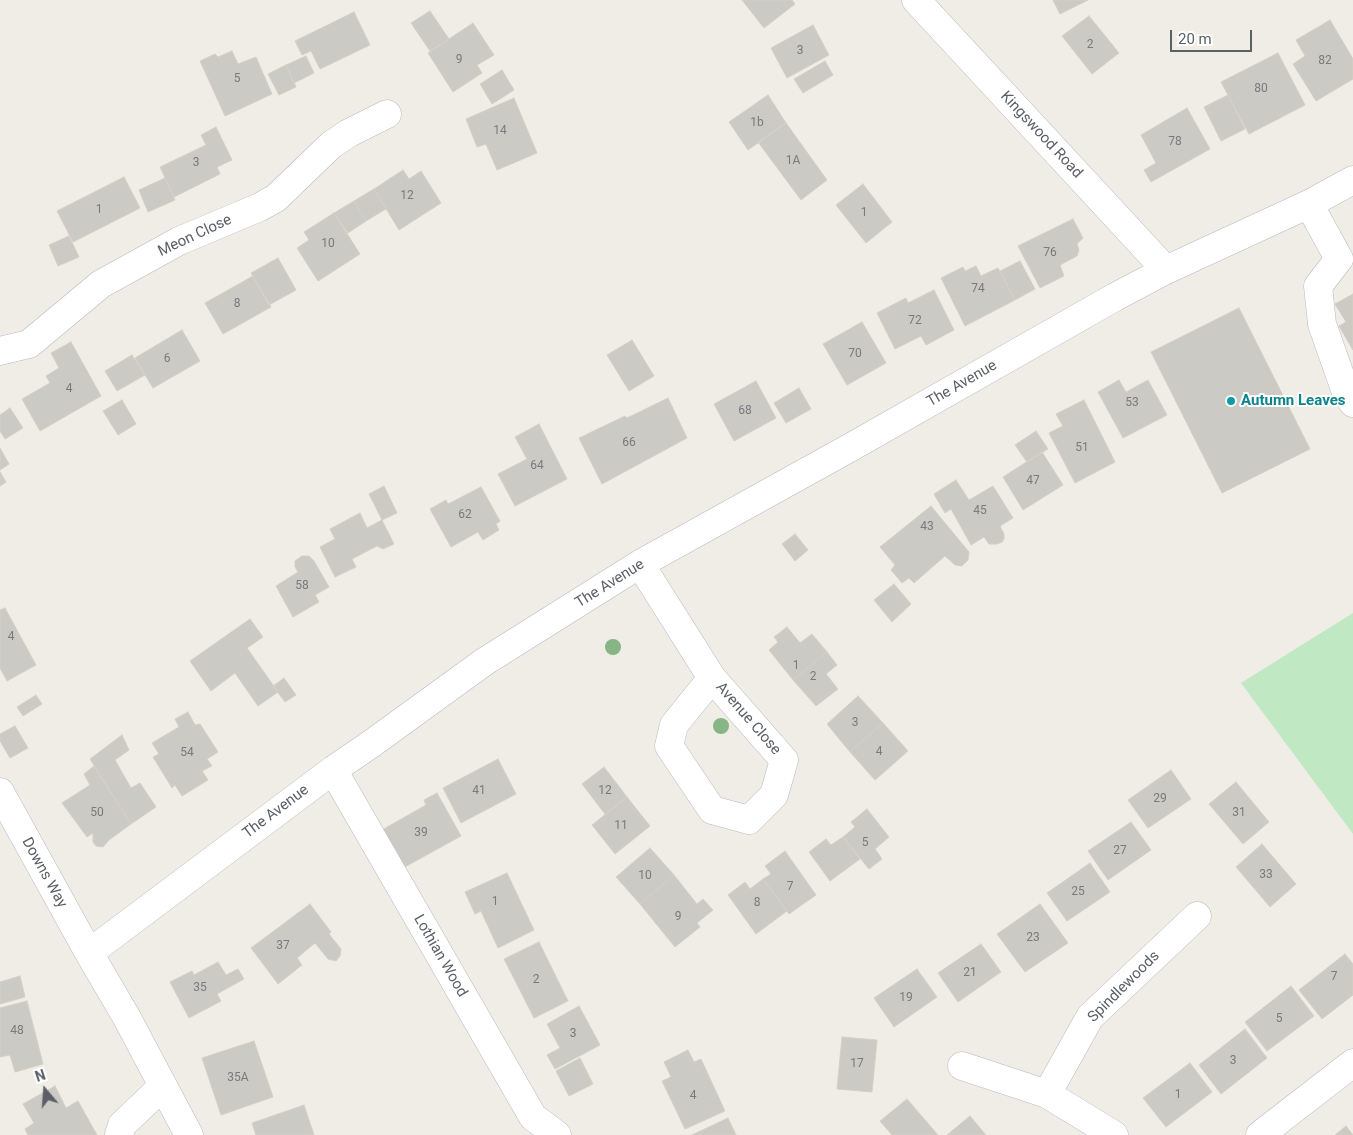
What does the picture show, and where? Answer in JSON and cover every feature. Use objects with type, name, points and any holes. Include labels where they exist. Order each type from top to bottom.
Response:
[{"type":"street","name":"Kingswood Road","points":[[916,0],[1166,270]]},
{"type":"street","name":"Meon Close","points":[[0,351],[29,344],[101,284],[179,241],[276,198],[331,145],[387,114]]},
{"type":"street","name":"The Avenue","points":[[89,953],[333,770],[484,662],[640,564],[1166,270],[1309,204],[1353,180]]},
{"type":"street","points":[[1309,204],[1339,259],[1318,286],[1322,324],[1346,392],[1353,403]]},
{"type":"street","name":"Avenue Close","points":[[640,564],[712,678],[784,760],[774,795],[749,820],[712,810],[669,746],[674,725],[712,678]]},
{"type":"street","name":"Lothian Wood","points":[[333,770],[533,1117],[557,1135]]},
{"type":"street","name":"Downs Way","points":[[0,792],[89,953]]},
{"type":"street","name":"Spindlewoods","points":[[1047,1094],[1090,1017],[1197,916]]},
{"type":"street","points":[[89,953],[127,1018],[189,1135]]},
{"type":"street","points":[[1260,1135],[1353,1063]]},
{"type":"street","points":[[962,1066],[1047,1094],[1114,1135]]},
{"type":"street","points":[[119,1135],[122,1126],[163,1086]]},
{"type":"green space","points":[[1353,613],[1353,834],[1241,683]]},
{"type":"building","points":[[742,0],[792,0],[795,4],[764,28]]},
{"type":"building","points":[[1053,0],[1088,0],[1060,14]]},
{"type":"building","points":[[430,11],[449,39],[430,51],[411,23]]},
{"type":"building","points":[[354,12],[370,45],[320,69],[311,51],[302,55],[295,41]]},
{"type":"building","points":[[1089,16],[1119,53],[1092,74],[1062,36]]},
{"type":"building","points":[[1330,20],[1353,59],[1353,79],[1316,101],[1293,64],[1305,56],[1296,40]]},
{"type":"building","points":[[473,23],[494,55],[477,65],[482,73],[453,92],[428,53]]},
{"type":"building","points":[[813,25],[829,55],[787,78],[771,48]]},
{"type":"building","points":[[232,51],[238,64],[256,57],[272,94],[225,116],[200,61],[215,54],[218,57]]},
{"type":"building","points":[[1278,53],[1305,105],[1249,134],[1221,82]]},
{"type":"building","points":[[306,56],[314,73],[294,83],[286,65]]},
{"type":"building","points":[[825,61],[833,75],[803,93],[794,79]]},
{"type":"building","points":[[286,65],[296,87],[279,95],[268,74]]},
{"type":"building","points":[[502,70],[514,90],[492,104],[480,84]]},
{"type":"building","points":[[768,95],[786,123],[748,150],[729,122]]},
{"type":"building","points":[[1228,95],[1245,129],[1221,141],[1204,107]]},
{"type":"building","points":[[514,98],[537,153],[497,170],[486,144],[477,147],[466,119]]},
{"type":"building","points":[[1187,108],[1210,149],[1151,182],[1144,170],[1156,163],[1141,135]]},
{"type":"building","points":[[786,123],[827,180],[801,200],[758,142]]},
{"type":"building","points":[[216,127],[232,160],[217,167],[220,174],[174,197],[160,167],[206,145],[201,135]]},
{"type":"building","points":[[403,170],[409,179],[421,171],[441,203],[399,230],[374,189]]},
{"type":"building","points":[[124,177],[140,208],[73,242],[57,211]]},
{"type":"building","points":[[165,178],[175,200],[148,212],[139,190]]},
{"type":"building","points":[[863,184],[892,222],[866,243],[836,205]]},
{"type":"building","points":[[374,189],[386,209],[366,221],[354,201]]},
{"type":"building","points":[[354,201],[366,221],[348,233],[334,213]]},
{"type":"building","points":[[334,213],[360,254],[318,281],[297,248],[309,240],[304,232]]},
{"type":"building","points":[[1073,219],[1083,238],[1077,244],[1079,250],[1077,256],[1060,265],[1064,276],[1040,288],[1018,246]]},
{"type":"building","points":[[69,236],[79,257],[58,266],[49,245]]},
{"type":"building","points":[[278,258],[296,290],[269,305],[251,273]]},
{"type":"building","points":[[1020,261],[1035,289],[1015,300],[1000,271]]},
{"type":"building","points":[[976,266],[981,276],[998,268],[1015,300],[965,326],[941,278],[963,267],[965,271]]},
{"type":"building","points":[[253,276],[271,307],[223,334],[205,303]]},
{"type":"building","points":[[934,290],[954,330],[926,345],[921,336],[895,349],[877,313],[906,298],[908,303]]},
{"type":"building","points":[[1353,294],[1353,350],[1339,326],[1346,322],[1335,304]]},
{"type":"building","name":"Autumn Leaves","points":[[1239,308],[1310,449],[1222,493],[1151,352]]},
{"type":"building","points":[[862,322],[886,363],[847,385],[823,344]]},
{"type":"building","points":[[182,330],[200,361],[153,388],[135,358]]},
{"type":"building","points":[[632,340],[654,376],[629,391],[607,355]]},
{"type":"building","points":[[71,342],[101,396],[40,431],[22,399],[50,383],[46,376],[59,368],[51,353]]},
{"type":"building","points":[[132,355],[145,375],[117,391],[105,371]]},
{"type":"building","points":[[1119,380],[1126,392],[1148,380],[1167,415],[1123,438],[1098,392]]},
{"type":"building","points":[[756,381],[776,418],[734,441],[714,404]]},
{"type":"building","points":[[799,388],[811,409],[786,423],[774,403]]},
{"type":"building","points":[[668,398],[687,438],[602,484],[579,438]]},
{"type":"building","points":[[122,400],[136,424],[118,435],[103,411]]},
{"type":"building","points":[[1084,400],[1115,462],[1075,483],[1049,433],[1063,426],[1056,414]]},
{"type":"building","points":[[10,408],[23,428],[5,439],[0,431],[0,415]]},
{"type":"building","points":[[539,424],[567,479],[515,506],[498,474],[527,459],[515,437]]},
{"type":"building","points":[[1036,431],[1048,449],[1027,462],[1015,445]]},
{"type":"building","points":[[0,448],[9,464],[0,470]]},
{"type":"building","points":[[1042,452],[1063,485],[1023,510],[1003,477]]},
{"type":"building","points":[[0,472],[6,482],[0,486]]},
{"type":"building","points":[[956,480],[969,500],[993,486],[1013,518],[1000,526],[1004,534],[1002,542],[989,544],[984,537],[971,545],[951,509],[945,513],[934,494]]},
{"type":"building","points":[[384,486],[397,513],[382,520],[369,494]]},
{"type":"building","points":[[481,487],[500,521],[496,524],[499,530],[483,540],[478,532],[451,547],[430,509],[446,500],[448,504]]},
{"type":"building","points":[[931,506],[969,552],[968,560],[962,566],[955,565],[945,556],[914,583],[909,578],[902,583],[891,570],[895,565],[880,547]]},
{"type":"building","points":[[360,513],[367,528],[382,520],[394,544],[383,549],[377,546],[352,559],[356,567],[335,577],[320,547],[335,539],[330,529]]},
{"type":"building","points":[[795,534],[808,550],[795,561],[782,544]]},
{"type":"building","points":[[302,556],[309,556],[314,561],[329,587],[315,595],[319,602],[293,617],[276,586],[298,572],[295,567],[295,561]]},
{"type":"building","points":[[894,584],[911,604],[892,622],[874,600]]},
{"type":"building","points":[[5,608],[36,665],[7,681],[0,668],[0,610]]},
{"type":"building","points":[[250,619],[263,637],[247,648],[278,692],[258,706],[235,673],[211,691],[190,661]]},
{"type":"building","points":[[787,627],[800,643],[812,634],[827,652],[793,680],[769,650],[778,642],[774,637]]},
{"type":"building","points":[[827,652],[837,665],[826,674],[838,689],[816,706],[793,680]]},
{"type":"building","points":[[284,678],[296,695],[285,702],[273,686]]},
{"type":"building","points":[[36,695],[42,704],[23,716],[17,707]]},
{"type":"building","points":[[858,696],[883,723],[850,752],[827,724]]},
{"type":"building","points":[[188,712],[195,725],[200,724],[218,752],[207,759],[212,766],[202,771],[208,780],[182,796],[175,785],[172,788],[153,757],[159,754],[152,743],[179,727],[175,719]]},
{"type":"building","points":[[883,723],[908,751],[875,780],[850,752]]},
{"type":"building","points":[[15,726],[28,748],[10,758],[0,741],[0,734]]},
{"type":"building","points":[[122,735],[129,750],[115,760],[131,788],[140,783],[156,807],[131,824],[90,759]]},
{"type":"building","points":[[498,759],[516,794],[461,823],[443,788]]},
{"type":"building","points":[[94,766],[131,824],[109,840],[103,847],[96,846],[93,842],[93,833],[87,837],[62,803],[90,785],[84,774]]},
{"type":"building","points":[[604,767],[627,797],[605,814],[582,784]]},
{"type":"building","points":[[1171,770],[1191,799],[1148,828],[1128,800]]},
{"type":"building","points":[[1236,782],[1269,822],[1243,844],[1209,804]]},
{"type":"building","points":[[437,793],[461,836],[403,868],[382,830],[426,805],[424,800]]},
{"type":"building","points":[[627,797],[650,826],[615,854],[592,825]]},
{"type":"building","points":[[867,809],[889,837],[875,849],[882,859],[869,869],[843,837],[855,827],[851,822]]},
{"type":"building","points":[[1131,822],[1151,850],[1108,880],[1088,851]]},
{"type":"building","points":[[843,837],[860,859],[830,881],[809,852],[826,839],[831,845]]},
{"type":"building","points":[[1262,844],[1296,884],[1270,907],[1236,867]]},
{"type":"building","points":[[650,848],[674,875],[640,904],[616,877]]},
{"type":"building","points":[[785,851],[816,895],[789,914],[763,879],[771,874],[765,866]]},
{"type":"building","points":[[1090,863],[1110,892],[1067,921],[1047,893]]},
{"type":"building","points":[[507,873],[534,930],[498,948],[481,911],[475,914],[465,892]]},
{"type":"building","points":[[674,875],[697,904],[703,899],[713,910],[697,923],[700,927],[675,947],[640,904]]},
{"type":"building","points":[[763,879],[787,911],[756,934],[728,895],[745,882],[750,889]]},
{"type":"building","points":[[310,904],[341,949],[340,956],[336,961],[328,959],[315,943],[297,958],[302,965],[278,984],[251,948]]},
{"type":"building","points":[[1040,904],[1068,943],[1025,972],[997,934]]},
{"type":"building","points":[[539,942],[568,1001],[534,1018],[504,959]]},
{"type":"building","points":[[981,944],[1001,972],[958,1002],[938,973]]},
{"type":"building","points":[[1345,954],[1353,964],[1353,995],[1322,1019],[1299,990]]},
{"type":"building","points":[[218,962],[226,975],[238,969],[244,979],[217,994],[221,1001],[189,1018],[170,982],[192,971],[194,975]]},
{"type":"building","points":[[917,969],[937,997],[894,1027],[874,998]]},
{"type":"building","points":[[20,976],[25,997],[0,1004],[0,982]]},
{"type":"building","points":[[1291,986],[1314,1016],[1267,1051],[1245,1022]]},
{"type":"building","points":[[27,1001],[43,1064],[15,1072],[10,1055],[0,1057],[0,1008]]},
{"type":"building","points":[[579,1006],[600,1045],[555,1069],[547,1055],[560,1048],[547,1024]]},
{"type":"building","points":[[1245,1029],[1267,1058],[1221,1094],[1199,1065]]},
{"type":"building","points":[[842,1037],[877,1040],[872,1092],[837,1089]]},
{"type":"building","points":[[254,1041],[273,1097],[221,1115],[202,1058]]},
{"type":"building","points":[[688,1050],[694,1062],[701,1059],[725,1111],[685,1129],[662,1081],[671,1077],[664,1062]]},
{"type":"building","points":[[580,1058],[593,1084],[569,1096],[556,1071]]},
{"type":"building","points":[[1190,1063],[1212,1092],[1166,1127],[1143,1098]]},
{"type":"building","points":[[55,1086],[66,1108],[78,1101],[97,1135],[28,1135],[25,1129],[34,1123],[23,1104]]},
{"type":"building","points":[[907,1099],[938,1135],[892,1135],[880,1121]]},
{"type":"building","points":[[304,1105],[314,1135],[256,1135],[252,1123]]},
{"type":"building","points":[[970,1116],[986,1135],[947,1135]]},
{"type":"building","points":[[728,1118],[736,1135],[692,1135]]},
{"type":"building","points":[[1346,1126],[1353,1135],[1335,1135]]},
{"type":"place","name":"Autumn Leaves","points":[[1231,401]]}]
